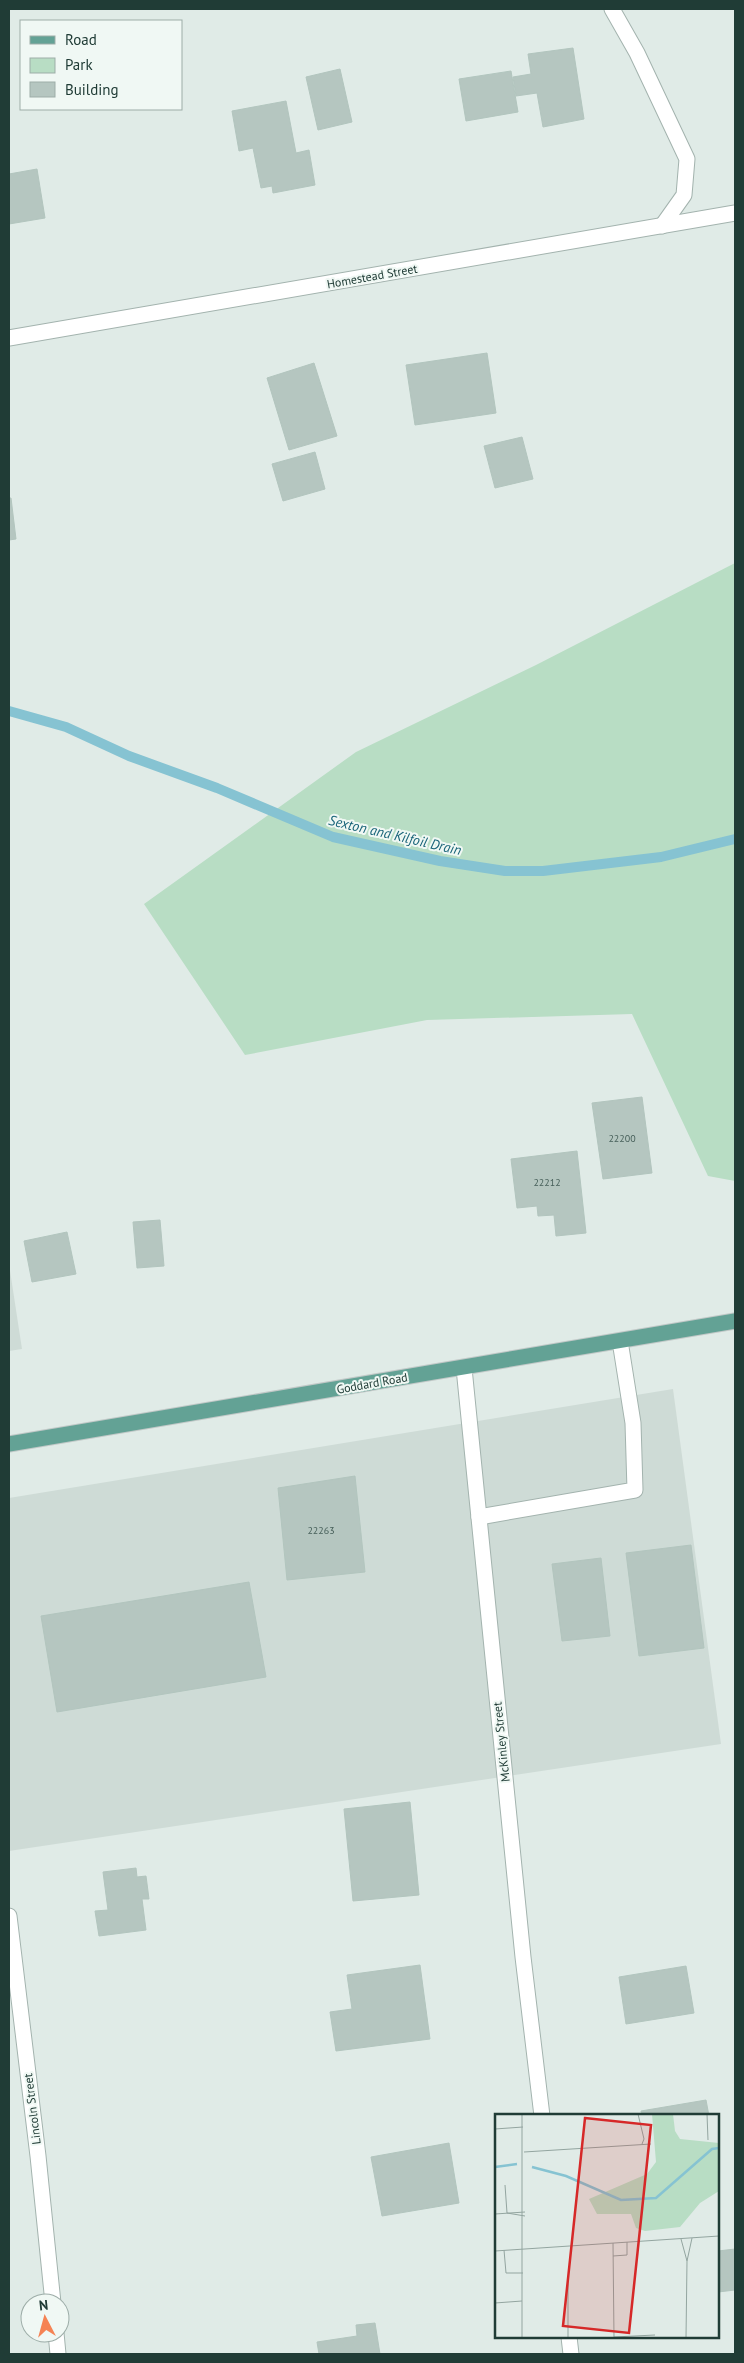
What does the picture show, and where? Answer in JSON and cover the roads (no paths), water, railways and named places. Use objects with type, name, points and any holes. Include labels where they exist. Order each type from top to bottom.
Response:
[{"type":"main road","name":"Goddard Road","points":[[9,1444],[735,1321]]},
{"type":"street","points":[[612,9],[637,53],[687,159],[684,195],[662,226]]},
{"type":"street","name":"Homestead Street","points":[[9,338],[735,213]]},
{"type":"street","points":[[479,1517],[636,1490],[633,1423],[620,1341]]},
{"type":"street","name":"McKinley Street","points":[[464,1368],[523,1956],[542,2114]]},
{"type":"street","name":"Lincoln Street","points":[[9,1916],[38,2156],[52,2293]]},
{"type":"street","points":[[569,2338],[571,2354]]},
{"type":"waterway","name":"Sexton and Kilfoil Drain","points":[[9,711],[66,727],[129,756],[217,788],[333,837],[440,861],[505,871],[543,871],[661,857],[735,839]]}]
